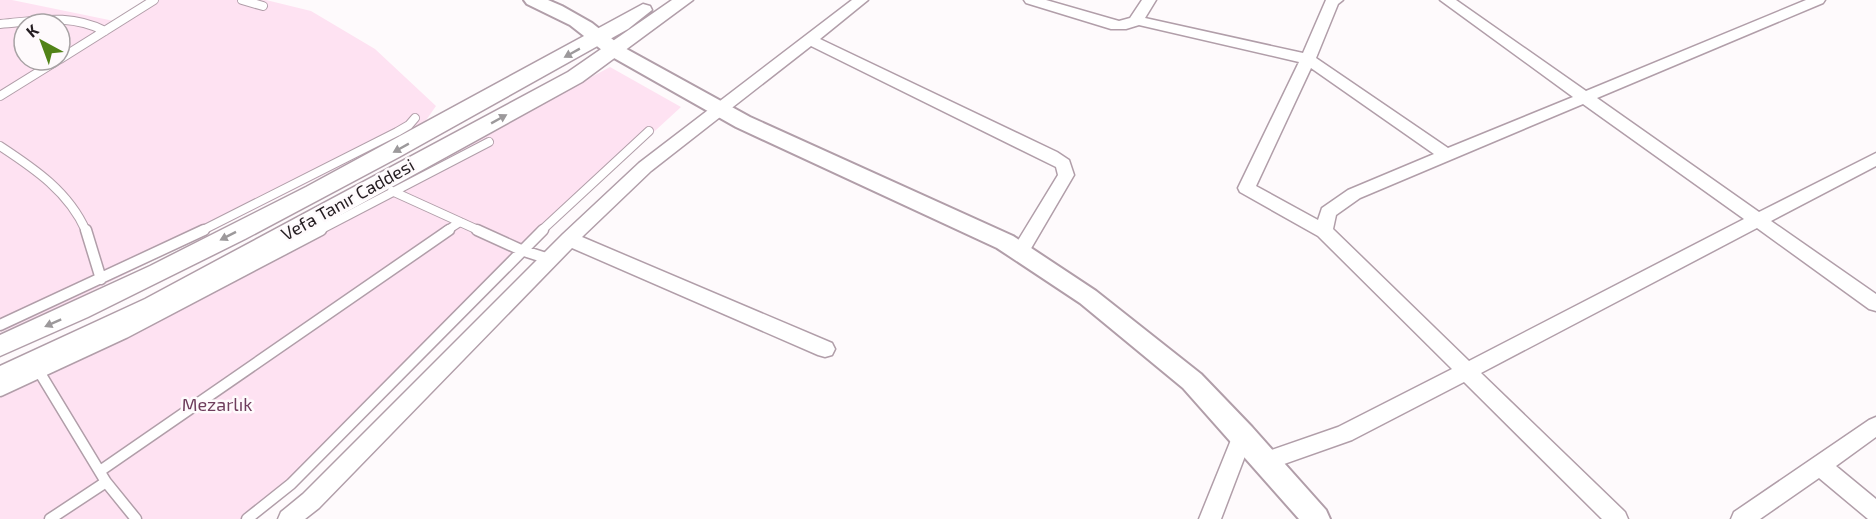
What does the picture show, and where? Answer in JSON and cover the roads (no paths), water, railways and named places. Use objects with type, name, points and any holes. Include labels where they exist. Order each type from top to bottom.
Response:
[{"type":"main road","name":"Vefa Tanır Caddesi","points":[[0,378],[154,306],[576,77],[607,43],[657,0]]},
{"type":"main road","name":"Vefa Tanır Caddesi","points":[[0,346],[81,310],[379,160],[607,43],[684,0]]},
{"type":"street","points":[[533,0],[571,16],[607,43],[743,122],[1005,242],[1088,297],[1192,381],[1243,435],[1264,462],[1316,519]]},
{"type":"street","points":[[289,519],[311,501],[569,239],[645,167],[861,0]]},
{"type":"street","points":[[1031,0],[1111,25],[1124,26],[1137,20],[1149,0]]},
{"type":"street","points":[[1336,0],[1332,2],[1308,59],[1246,188],[1324,231],[1617,519]]},
{"type":"street","points":[[1447,0],[1876,304]]},
{"type":"street","points":[[1324,231],[1328,212],[1354,194],[1818,0]]},
{"type":"street","points":[[1137,20],[1308,59],[1446,155]]},
{"type":"street","points":[[810,40],[1051,156],[1063,164],[1066,175],[1020,252]]},
{"type":"street","points":[[1264,462],[1345,434],[1876,159]]},
{"type":"street","points":[[569,239],[825,349]]},
{"type":"street","points":[[1742,519],[1876,426]]},
{"type":"street","points":[[1210,519],[1243,435]]},
{"type":"street","points":[[1819,465],[1876,512]]},
{"type":"lane","points":[[72,51],[154,0]]},
{"type":"lane","points":[[242,0],[263,6]]},
{"type":"lane","points":[[0,24],[70,19],[87,22],[105,31]]},
{"type":"lane","points":[[0,96],[38,72]]},
{"type":"lane","points":[[0,324],[101,279],[326,168],[397,132],[409,125],[415,118]]},
{"type":"lane","points":[[247,519],[291,484],[521,250],[649,131]]},
{"type":"lane","points":[[0,390],[131,332],[392,191],[489,142]]},
{"type":"lane","points":[[0,146],[59,191],[72,206],[87,234],[101,279]]},
{"type":"lane","points":[[392,191],[521,250],[549,259]]},
{"type":"lane","points":[[100,471],[460,222]]},
{"type":"lane","points":[[40,373],[106,482],[136,519]]},
{"type":"lane","points":[[50,519],[106,482]]},
{"type":"park label","name":"Mezarlık","points":[[217,405]]}]
